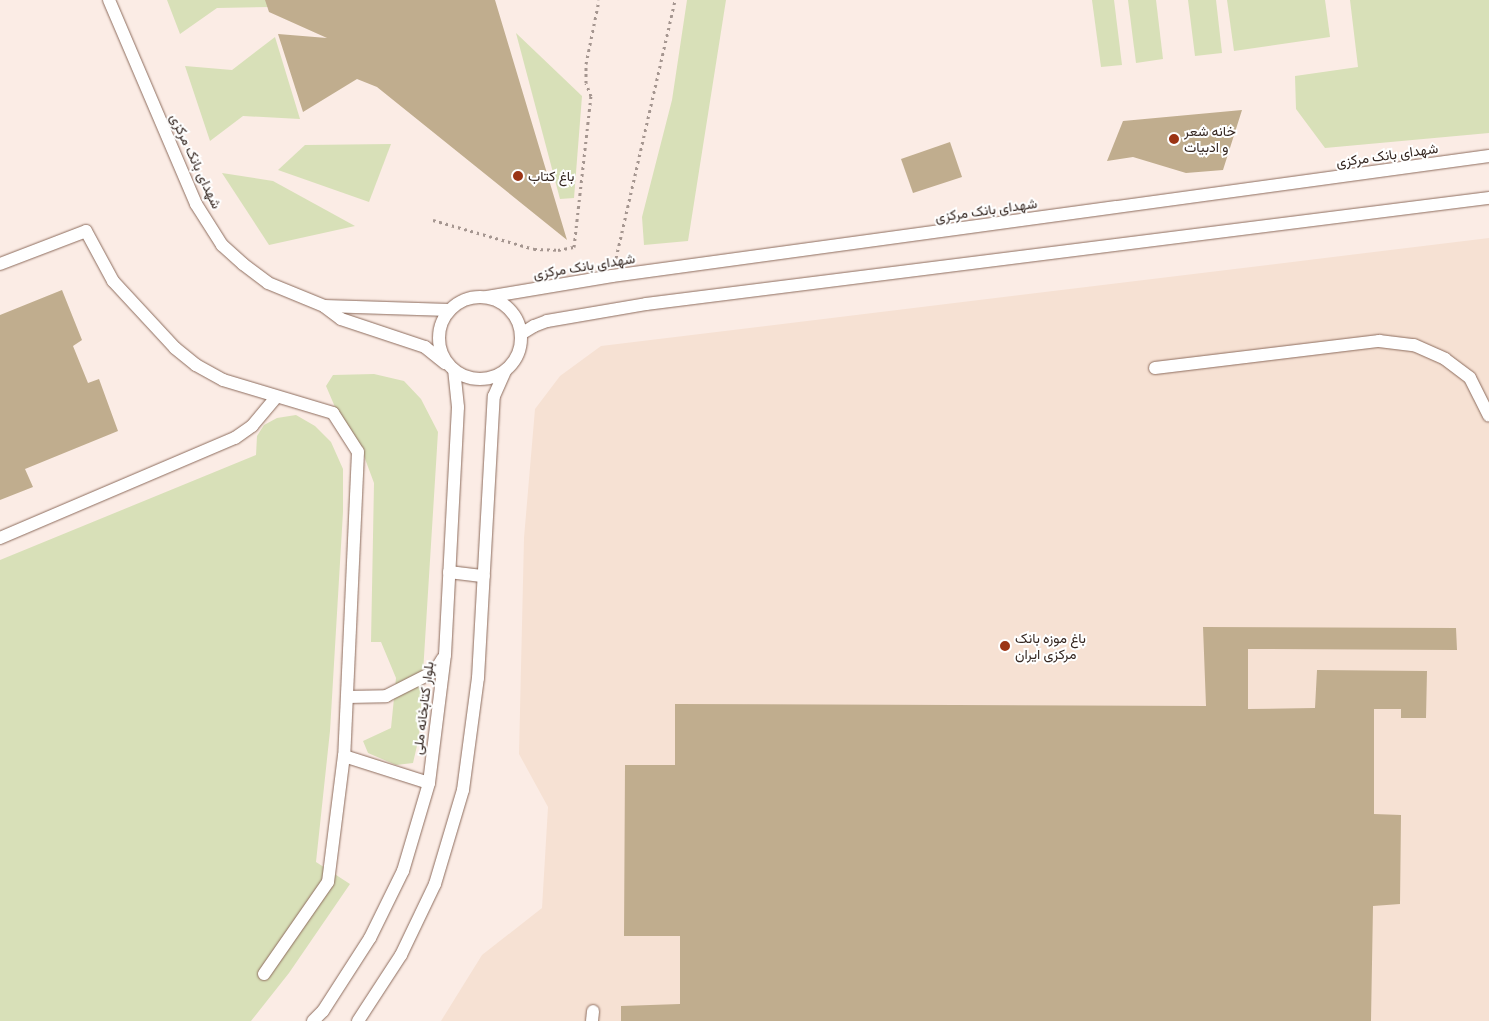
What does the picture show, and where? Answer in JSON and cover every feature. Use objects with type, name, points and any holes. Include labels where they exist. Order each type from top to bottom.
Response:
[{"type":"lane","name":"شهدای بانک مرکزی","points":[[109,0],[196,204],[222,244],[243,264],[268,283],[324,306],[449,310]]},
{"type":"lane","name":"شهدای بانک مرکزی","points":[[487,297],[612,276],[1489,156]]},
{"type":"lane","points":[[521,334],[547,321],[646,304],[1489,198]]},
{"type":"lane","points":[[0,264],[86,231],[113,280],[175,348],[196,365],[223,380],[276,398],[333,413],[358,452],[344,756],[328,882],[264,974]]},
{"type":"lane","points":[[324,306],[341,319],[425,347],[452,368],[466,377],[480,380],[493,377],[505,371],[515,361],[520,348],[521,334],[518,321],[511,310],[500,302],[487,297],[473,297],[460,301],[449,310],[441,326],[439,344],[442,356],[452,368]]},
{"type":"lane","points":[[1155,368],[1379,341],[1414,345],[1445,359],[1470,378],[1489,416]]},
{"type":"lane","name":"بلوار کتابخانه ملی","points":[[313,1021],[323,1011],[374,930],[403,871],[429,783],[445,655],[458,407],[452,368]]},
{"type":"lane","points":[[358,1021],[401,955],[435,884],[463,790],[478,678],[494,396],[505,371]]},
{"type":"lane","points":[[0,538],[235,438],[252,426],[276,398]]},
{"type":"lane","points":[[449,572],[484,576]]},
{"type":"lane","points":[[347,697],[386,696],[435,670],[445,655]]},
{"type":"lane","points":[[344,756],[429,783]]},
{"type":"path","points":[[433,220],[534,250],[558,250],[574,247],[591,96],[586,83],[586,64],[599,0]]},
{"type":"path","points":[[612,276],[675,0]]},
{"type":"shaded area","name":"باغ موزه بانک مرکزی ایران","points":[[1489,238],[1489,1021],[441,1021],[482,955],[542,908],[548,807],[519,754],[524,538],[535,409],[560,376],[601,346]]},
{"type":"green space","points":[[167,0],[266,0],[269,7],[217,8],[180,34]]},
{"type":"green space","points":[[687,0],[726,0],[688,241],[644,245],[642,217],[672,100]]},
{"type":"green space","points":[[1092,0],[1114,0],[1122,65],[1101,67]]},
{"type":"green space","points":[[1128,0],[1156,0],[1163,59],[1136,63]]},
{"type":"green space","points":[[1188,0],[1216,0],[1222,53],[1195,56]]},
{"type":"green space","points":[[1227,0],[1325,0],[1330,37],[1234,51]]},
{"type":"green space","points":[[1350,0],[1489,0],[1489,133],[1325,148],[1296,109],[1295,76],[1358,67]]},
{"type":"green space","points":[[516,33],[582,96],[574,198],[560,199]]},
{"type":"green space","points":[[275,37],[300,119],[243,116],[210,141],[185,66],[232,70]]},
{"type":"green space","points":[[391,144],[369,202],[278,170],[305,145]]},
{"type":"green space","points":[[222,173],[273,181],[355,226],[269,245]]},
{"type":"green space","points":[[374,374],[404,381],[421,399],[438,432],[419,737],[413,763],[396,765],[368,753],[363,741],[391,728],[396,678],[381,642],[371,642],[374,483],[364,456],[335,407],[326,386],[333,375]]},
{"type":"green space","points":[[296,415],[315,426],[331,442],[343,469],[343,512],[330,731],[316,862],[350,884],[289,973],[251,1021],[0,1021],[0,560],[256,455],[257,436],[264,425],[277,418]]},
{"type":"building","name":"باغ کتاب","points":[[265,0],[495,0],[567,240],[377,87],[357,79],[303,112],[278,34],[327,38],[269,12]]},
{"type":"building","name":"خانه شعر و ادبیات","points":[[1242,110],[1223,170],[1186,173],[1133,157],[1107,161],[1123,121]]},
{"type":"building","points":[[950,142],[962,177],[913,193],[901,159]]},
{"type":"building","points":[[62,290],[82,340],[73,346],[88,383],[99,379],[118,431],[25,469],[33,487],[0,500],[0,315]]},
{"type":"building","points":[[1203,627],[1456,628],[1457,650],[1248,649],[1248,709],[1315,708],[1317,670],[1427,671],[1426,718],[1401,718],[1401,709],[1374,709],[1374,814],[1401,815],[1400,904],[1373,906],[1371,1021],[621,1021],[621,1006],[680,1004],[680,936],[624,936],[625,765],[675,765],[675,704],[1206,706]]},
{"type":"place","name":"خانه شعر و ادبیات","points":[[1174,139]]},
{"type":"place","name":"باغ کتاب","points":[[518,176]]},
{"type":"place","name":"باغ موزه بانک مرکزی ایران","points":[[1005,646]]}]
